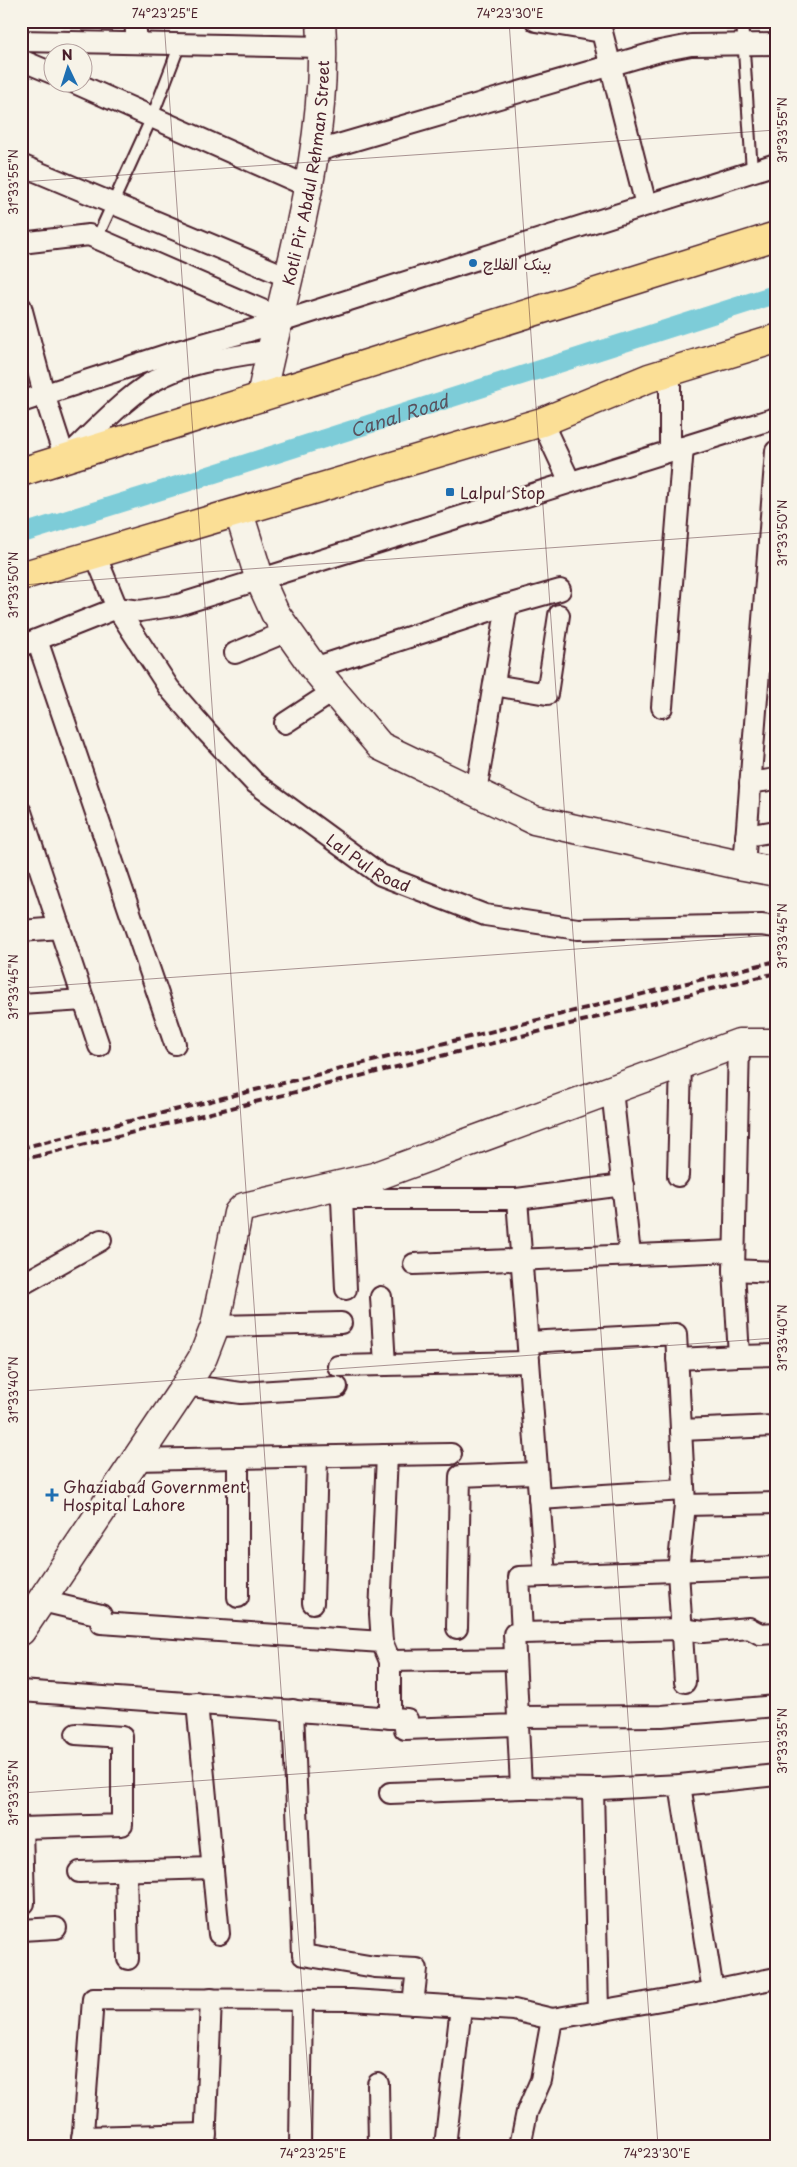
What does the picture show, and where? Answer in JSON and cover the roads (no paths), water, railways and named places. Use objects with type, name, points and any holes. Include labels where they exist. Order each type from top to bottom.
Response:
[{"type":"highway","points":[[21,472],[776,236]]},
{"type":"highway","points":[[21,576],[542,422],[586,406],[632,384],[776,339]]},
{"type":"street","points":[[135,21],[137,43]]},
{"type":"street","points":[[536,21],[602,32],[646,205]]},
{"type":"street","points":[[21,41],[180,44],[322,34]]},
{"type":"street","name":"Kotli Pir Abdul Rehman Street","points":[[260,397],[288,277],[314,152],[321,104],[322,34]]},
{"type":"street","points":[[314,152],[660,51],[691,45],[776,44]]},
{"type":"street","points":[[21,60],[42,69]]},
{"type":"street","points":[[92,91],[307,186]]},
{"type":"street","points":[[21,402],[776,164]]},
{"type":"street","points":[[21,165],[288,277]]},
{"type":"street","points":[[21,243],[89,235],[277,320]]},
{"type":"street","points":[[21,307],[44,394],[64,459],[146,385],[164,375],[191,366],[270,350]]},
{"type":"street","points":[[662,707],[677,449],[670,372]]},
{"type":"street","points":[[175,1044],[29,644],[117,608],[140,611],[178,606],[776,418]]},
{"type":"street","points":[[542,422],[570,482]]},
{"type":"street","points":[[744,866],[776,452]]},
{"type":"street","points":[[239,513],[260,580],[275,613],[314,668],[380,746],[534,820],[776,872]]},
{"type":"street","name":"Lal Pul Road","points":[[96,554],[117,608],[169,688],[207,732],[254,782],[381,875],[485,915],[578,929],[760,925],[776,927]]},
{"type":"street","points":[[314,668],[507,605],[560,590]]},
{"type":"street","points":[[476,792],[507,605]]},
{"type":"street","points":[[494,685],[547,694],[559,615]]},
{"type":"street","points":[[236,653],[288,631]]},
{"type":"street","points":[[285,723],[334,691]]},
{"type":"street","points":[[750,783],[776,779]]},
{"type":"street","points":[[21,812],[26,838],[60,928],[99,1046]]},
{"type":"street","points":[[746,836],[776,831]]},
{"type":"street","points":[[21,931],[60,928]]},
{"type":"street","points":[[21,1004],[84,1000]]},
{"type":"street","points":[[338,1194],[374,1178],[739,1043],[776,1043]]},
{"type":"street","points":[[739,1043],[734,1261],[739,1356]]},
{"type":"street","points":[[678,1176],[681,1064]]},
{"type":"street","points":[[612,1090],[630,1255]]},
{"type":"street","points":[[21,1631],[203,1357],[215,1326],[238,1213],[244,1207],[253,1204],[338,1194],[517,1199],[622,1185]]},
{"type":"street","points":[[338,1194],[346,1289]]},
{"type":"street","points":[[517,1199],[545,1576]]},
{"type":"street","points":[[21,1285],[102,1240]]},
{"type":"street","points":[[414,1264],[630,1255],[734,1261],[776,1272]]},
{"type":"street","points":[[381,1297],[385,1365]]},
{"type":"street","points":[[215,1326],[341,1323]]},
{"type":"street","points":[[338,1366],[385,1365],[528,1352],[676,1334],[684,1498],[678,1571],[685,1682]]},
{"type":"street","points":[[677,1359],[776,1355]]},
{"type":"street","points":[[186,1385],[241,1393],[337,1387]]},
{"type":"street","points":[[681,1430],[776,1426]]},
{"type":"street","points":[[135,1460],[451,1454]]},
{"type":"street","points":[[384,1456],[387,1455],[380,1614],[382,1642],[390,1662],[390,1718]]},
{"type":"street","points":[[313,1603],[317,1457]]},
{"type":"street","points":[[238,1458],[238,1597]]},
{"type":"street","points":[[457,1628],[460,1476],[537,1473]]},
{"type":"street","points":[[539,1499],[684,1498],[776,1503]]},
{"type":"street","points":[[522,1634],[519,1577],[776,1567]]},
{"type":"street","points":[[42,1601],[101,1615],[101,1623],[382,1642]]},
{"type":"street","points":[[521,1788],[514,1634],[682,1629],[703,1632],[749,1628],[760,1634],[776,1633]]},
{"type":"street","points":[[390,1662],[515,1659]]},
{"type":"street","points":[[21,1691],[407,1719],[405,1730],[518,1721],[662,1716],[776,1706]]},
{"type":"street","points":[[197,1703],[219,1934]]},
{"type":"street","points":[[293,1710],[303,1955],[375,1966],[417,1969],[413,2004]]},
{"type":"street","points":[[24,1904],[22,1828],[122,1825],[122,1737],[76,1734]]},
{"type":"street","points":[[390,1793],[521,1788],[593,1789],[680,1785],[776,1775]]},
{"type":"street","points":[[680,1785],[713,1991]]},
{"type":"street","points":[[593,1789],[598,2011]]},
{"type":"street","points":[[79,1872],[213,1868]]},
{"type":"street","points":[[126,1871],[128,1958]]},
{"type":"street","points":[[21,1930],[56,1928]]},
{"type":"street","points":[[211,1999],[206,2140],[82,2141],[93,1999],[211,1999],[302,2000],[413,2004],[514,2010],[552,2019],[776,1978]]},
{"type":"street","points":[[300,2146],[302,2000]]},
{"type":"street","points":[[445,2146],[461,2007]]},
{"type":"street","points":[[520,2146],[527,2112],[541,2080],[552,2019]]},
{"type":"street","points":[[378,2084],[379,2146]]},
{"type":"lane","points":[[742,21],[752,171]]},
{"type":"lane","points":[[98,238],[152,118],[180,44]]},
{"type":"waterway","name":"Canal Road","points":[[21,534],[776,294]]},
{"type":"railway","points":[[21,1148],[776,961]]},
{"type":"railway","points":[[21,1160],[776,973]]},
{"type":"place","name":"بینک الفلاح","points":[[473,263]]},
{"type":"place","name":"Lalpul Stop","points":[[450,492]]},
{"type":"place","name":"Ghaziabad Government Hospital Lahore","points":[[52,1495]]}]
